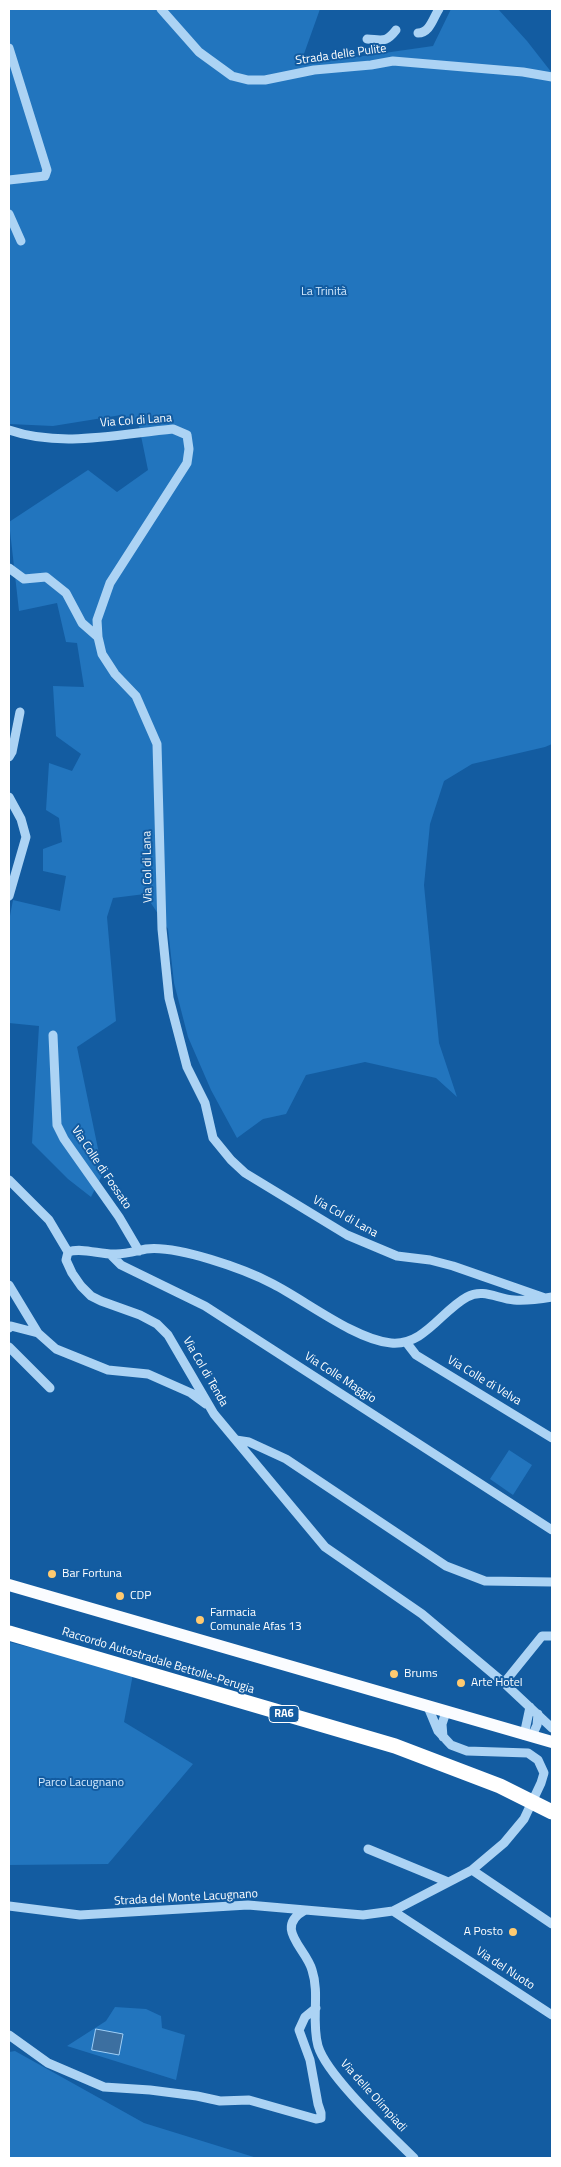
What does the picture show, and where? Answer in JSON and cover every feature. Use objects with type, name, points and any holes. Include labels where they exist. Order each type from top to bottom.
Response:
[{"type":"highway","name":"RA6","points":[[9,1624],[397,1737],[503,1778],[552,1802]]},
{"type":"highway","name":"Raccordo Autostradale Bettolle-Perugia","points":[[9,1633],[395,1746],[500,1786],[552,1812]]},
{"type":"main road","points":[[9,1585],[552,1742]]},
{"type":"street","name":"Strada delle Pulite","points":[[161,9],[199,52],[232,76],[248,80],[265,80],[314,70],[371,66],[394,61],[523,72],[552,77]]},
{"type":"street","points":[[418,33],[423,33],[428,29],[438,9]]},
{"type":"street","points":[[367,40],[389,39],[396,30]]},
{"type":"street","points":[[9,48],[47,170],[45,176],[9,180]]},
{"type":"street","points":[[9,214],[20,241]]},
{"type":"street","name":"Via Col di Lana","points":[[9,430],[45,438],[71,439],[173,429],[187,436],[187,463],[110,583],[97,620],[102,654],[115,674],[136,696],[158,744],[162,929],[169,998],[187,1067],[205,1103],[213,1138],[230,1160],[245,1173],[347,1235],[397,1256],[430,1260],[453,1266],[549,1298]]},
{"type":"street","points":[[9,568],[24,579],[46,577],[66,593],[82,623],[98,637]]},
{"type":"street","points":[[9,757],[12,752],[20,712]]},
{"type":"street","points":[[9,797],[20,819],[26,837],[9,896]]},
{"type":"street","name":"Via Colle di Fossato","points":[[53,1035],[57,1125],[64,1139],[119,1217],[139,1251]]},
{"type":"street","name":"Via Col di Tenda","points":[[9,1180],[48,1220],[68,1252],[66,1260],[72,1273],[90,1296],[140,1315],[157,1324],[168,1335],[208,1406],[263,1475],[325,1547],[422,1614],[504,1682],[552,1728]]},
{"type":"street","points":[[68,1252],[74,1250],[111,1255],[146,1249],[166,1250],[232,1267],[273,1284],[312,1307],[378,1341],[394,1344],[406,1342],[423,1333],[468,1296],[481,1293],[514,1300],[549,1298]]},
{"type":"street","name":"Via Colle Maggio","points":[[111,1255],[121,1265],[205,1306],[255,1337],[330,1388],[552,1530]]},
{"type":"street","points":[[9,1285],[38,1333],[56,1349],[79,1360],[108,1370],[148,1374],[191,1393],[208,1406]]},
{"type":"street","points":[[9,1328],[11,1326],[19,1327],[38,1333]]},
{"type":"street","name":"Via Colle di Velva","points":[[406,1342],[416,1354],[552,1438]]},
{"type":"street","points":[[9,1347],[50,1388]]},
{"type":"street","points":[[236,1440],[249,1442],[286,1459],[446,1566],[474,1578],[499,1582],[552,1582]]},
{"type":"street","points":[[504,1682],[542,1636],[552,1636]]},
{"type":"street","name":"Strada del Monte Lacugnano","points":[[9,1906],[80,1915],[248,1905],[363,1915],[394,1911],[472,1870],[504,1843],[524,1819],[544,1773],[538,1760],[528,1753],[462,1750],[451,1745],[433,1723],[428,1706]]},
{"type":"street","points":[[528,1736],[530,1706]]},
{"type":"street","points":[[443,1737],[442,1724],[446,1712]]},
{"type":"street","points":[[528,1736],[537,1725],[538,1714]]},
{"type":"street","points":[[368,1849],[448,1882]]},
{"type":"street","points":[[472,1870],[551,1920]]},
{"type":"street","name":"Via delle Olimpiadi","points":[[306,1910],[294,1916],[290,1926],[312,1970],[316,2008],[314,2025],[318,2047],[328,2065],[358,2101],[414,2158]]},
{"type":"street","name":"Via del Nuoto","points":[[394,1911],[552,2015]]},
{"type":"street","points":[[9,2035],[48,2063],[104,2087],[197,2096],[220,2102],[249,2100],[316,2119],[321,2118],[322,2112],[318,2104],[310,2060],[299,2030],[306,2018],[316,2008]]},
{"type":"green space","name":"La Trinità","points":[[9,9],[320,9],[300,65],[433,46],[451,9],[498,9],[527,41],[552,73],[552,744],[472,764],[444,781],[430,824],[424,885],[439,1043],[457,1097],[436,1078],[365,1062],[306,1075],[286,1114],[263,1119],[237,1138],[211,1090],[188,1037],[174,983],[168,929],[145,894],[113,898],[107,917],[116,1021],[77,1047],[103,1173],[91,1197],[68,1179],[32,1143],[39,1026],[9,1023],[9,921],[13,900],[60,911],[66,876],[43,871],[43,849],[62,842],[59,818],[46,810],[49,763],[72,771],[81,754],[56,736],[53,686],[84,687],[77,643],[66,642],[57,603],[19,611],[9,522],[88,470],[117,492],[148,470],[139,426],[121,415],[53,426],[9,424]]},
{"type":"green space","points":[[509,1450],[532,1465],[513,1495],[490,1479]]},
{"type":"green space","name":"Parco Lacugnano","points":[[9,1642],[133,1674],[124,1722],[193,1764],[108,1864],[9,1865]]},
{"type":"green space","points":[[115,2007],[146,2009],[161,2016],[162,2028],[185,2035],[176,2080],[67,2046],[106,2021]]},
{"type":"green space","points":[[15,2051],[144,2123],[257,2158],[9,2158],[9,2052]]},
{"type":"shaded area","points":[[96,2029],[123,2034],[119,2055],[92,2050]]},
{"type":"place","name":"Bar Fortuna","points":[[52,1574]]},
{"type":"place","name":"CDP","points":[[120,1596]]},
{"type":"place","name":"Farmacia Comunale Afas 13","points":[[200,1620]]},
{"type":"place","name":"Brums","points":[[394,1674]]},
{"type":"place","name":"Arte Hotel","points":[[461,1683]]},
{"type":"place","name":"A Posto","points":[[513,1932]]}]
